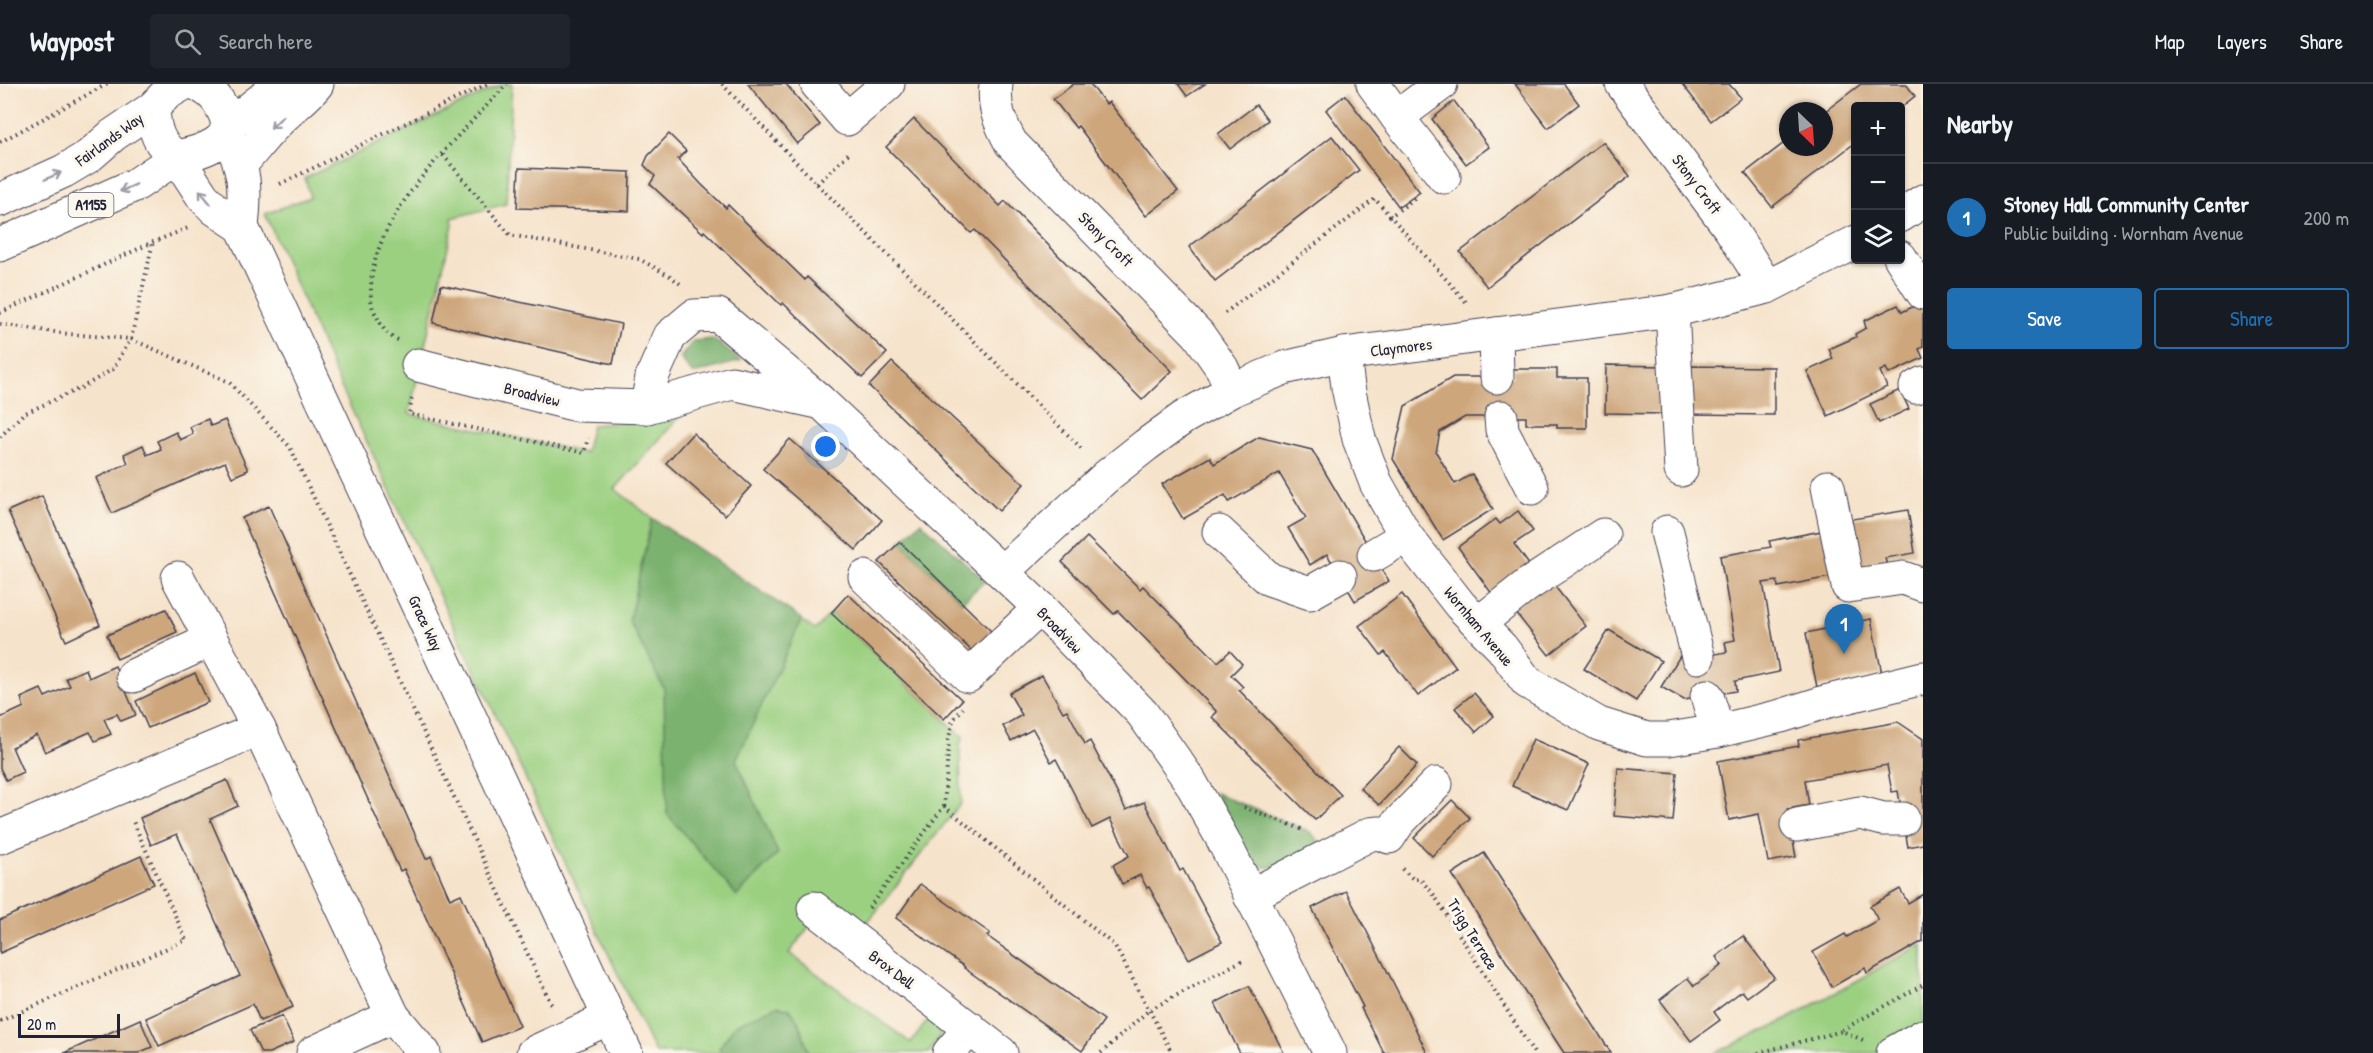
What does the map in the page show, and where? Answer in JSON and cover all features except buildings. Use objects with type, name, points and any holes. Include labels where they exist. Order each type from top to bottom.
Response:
[{"type":"street","name":"Fairlands Way","points":[[0,200],[64,171],[89,156],[113,135],[153,108],[166,94],[183,84]]},
{"type":"street","points":[[197,84],[212,92],[225,113],[227,130],[241,164],[246,193],[242,227],[215,209],[203,197],[177,157],[206,150],[217,144],[227,130],[282,84]]},
{"type":"street","points":[[241,164],[268,132],[287,112],[305,99],[317,84]]},
{"type":"street","points":[[817,84],[847,119],[888,84]]},
{"type":"street","name":"Stony Croft","points":[[996,84],[994,99],[998,118],[1011,143],[1198,334],[1222,368],[1232,390]]},
{"type":"street","points":[[1373,84],[1444,177]]},
{"type":"street","points":[[1397,117],[1441,84]]},
{"type":"street","name":"Stony Croft","points":[[1622,84],[1731,230],[1767,287]]},
{"type":"street","name":"Fairlands Way","points":[[153,108],[154,128],[160,142],[168,152],[177,157]]},
{"type":"street","name":"A1155","points":[[0,245],[137,184],[177,157]]},
{"type":"street","points":[[1905,213],[1923,201]]},
{"type":"street","name":"Grace Way","points":[[242,227],[626,1053]]},
{"type":"street","name":"Claymores","points":[[1002,572],[1108,475],[1183,418],[1232,390],[1284,368],[1344,354],[1672,311],[1767,287],[1851,245]]},
{"type":"street","points":[[1904,264],[1923,293]]},
{"type":"street","points":[[1672,311],[1681,471]]},
{"type":"street","name":"Broadview","points":[[647,406],[652,377],[670,336],[694,316],[718,315],[822,403],[1002,572],[1142,713],[1192,784],[1222,838],[1330,1053]]},
{"type":"street","points":[[1496,334],[1497,377]]},
{"type":"street","name":"Wornham Avenue","points":[[1344,354],[1359,440],[1376,483],[1406,536],[1460,605],[1502,648],[1527,682],[1599,724],[1647,739],[1669,739],[1718,731],[1923,678]]},
{"type":"street","name":"Broadview","points":[[418,365],[577,405],[647,406],[732,383],[822,403]]},
{"type":"street","points":[[1501,417],[1502,430],[1532,488]]},
{"type":"street","points":[[1828,487],[1848,586],[1903,578],[1923,585]]},
{"type":"street","points":[[1219,532],[1269,579],[1310,593],[1340,576]]},
{"type":"street","points":[[1667,532],[1698,657]]},
{"type":"street","points":[[1479,622],[1526,586],[1603,535]]},
{"type":"street","points":[[1374,555],[1406,536]]},
{"type":"street","points":[[865,577],[968,676],[1040,608]]},
{"type":"street","points":[[178,578],[259,729],[393,1016],[424,1053]]},
{"type":"street","points":[[133,676],[211,640]]},
{"type":"street","points":[[1707,696],[1718,731]]},
{"type":"street","points":[[0,837],[259,729]]},
{"type":"street","points":[[1250,896],[1371,834],[1380,833],[1389,837],[1398,823],[1436,784]]},
{"type":"street","points":[[1797,825],[1860,813],[1883,819],[1903,819]]},
{"type":"street","name":"Brox Dell","points":[[814,908],[1001,1053]]},
{"type":"street","points":[[313,1053],[393,1016]]},
{"type":"street","points":[[533,1053],[609,1018]]},
{"type":"street","points":[[949,1053],[970,1028]]},
{"type":"street","points":[[1882,1048],[1923,1035]]},
{"type":"path","points":[[0,142],[107,84]]},
{"type":"path","points":[[280,184],[487,84]]},
{"type":"path","points":[[507,84],[410,191],[384,233],[372,272],[370,304],[387,335],[422,350],[409,414],[584,453],[589,434]]},
{"type":"path","points":[[722,84],[817,184],[1108,475]]},
{"type":"path","points":[[443,155],[510,235],[639,259],[670,276],[685,288]]},
{"type":"path","points":[[1198,334],[1375,199],[1496,334]]},
{"type":"path","points":[[0,313],[188,228]]},
{"type":"path","points":[[0,437],[23,414],[83,387],[113,369],[131,339],[153,242]]},
{"type":"path","points":[[0,324],[68,334],[131,339],[229,382],[290,447],[567,1037]]},
{"type":"path","points":[[849,936],[944,806],[949,738],[953,720],[968,702]]},
{"type":"path","points":[[0,1021],[186,940],[118,788]]},
{"type":"path","points":[[1234,802],[1310,832],[1330,854]]},
{"type":"path","points":[[944,806],[1115,946],[1172,1053]]},
{"type":"path","name":"Trigg Terrace","points":[[1389,837],[1390,858],[1413,879],[1420,879],[1434,895],[1534,1053]]},
{"type":"path","points":[[1101,1053],[1149,1010],[1274,943]]},
{"type":"path","points":[[1758,1053],[1842,1030],[1923,985]]},
{"type":"path","points":[[1842,1030],[1882,1048]]},
{"type":"green space","points":[[503,84],[512,84],[506,204],[452,218],[453,225],[409,414],[585,453],[592,425],[643,421],[684,412],[615,489],[652,518],[815,630],[831,613],[963,737],[960,745],[961,803],[864,927],[811,924],[789,953],[911,1043],[930,1017],[939,1025],[941,1034],[929,1053],[655,1053],[341,387],[265,214],[310,197],[305,178]]},
{"type":"green space","points":[[713,339],[741,361],[693,374],[680,358],[693,341]]},
{"type":"green space","points":[[652,518],[802,619],[736,760],[778,853],[737,896],[667,814],[664,689],[629,621]]},
{"type":"green space","points":[[921,522],[985,581],[962,602],[900,542]]},
{"type":"green space","points":[[1215,793],[1310,832],[1323,846],[1280,866],[1262,867],[1254,864]]},
{"type":"green space","points":[[1923,944],[1923,1053],[1715,1053],[1786,1020]]},
{"type":"green space","points":[[776,1006],[789,1008],[799,1022],[809,1053],[722,1053],[719,1048],[735,1025]]},
{"type":"place","name":"Stoney Hall Community Center","points":[[1844,654]]}]
